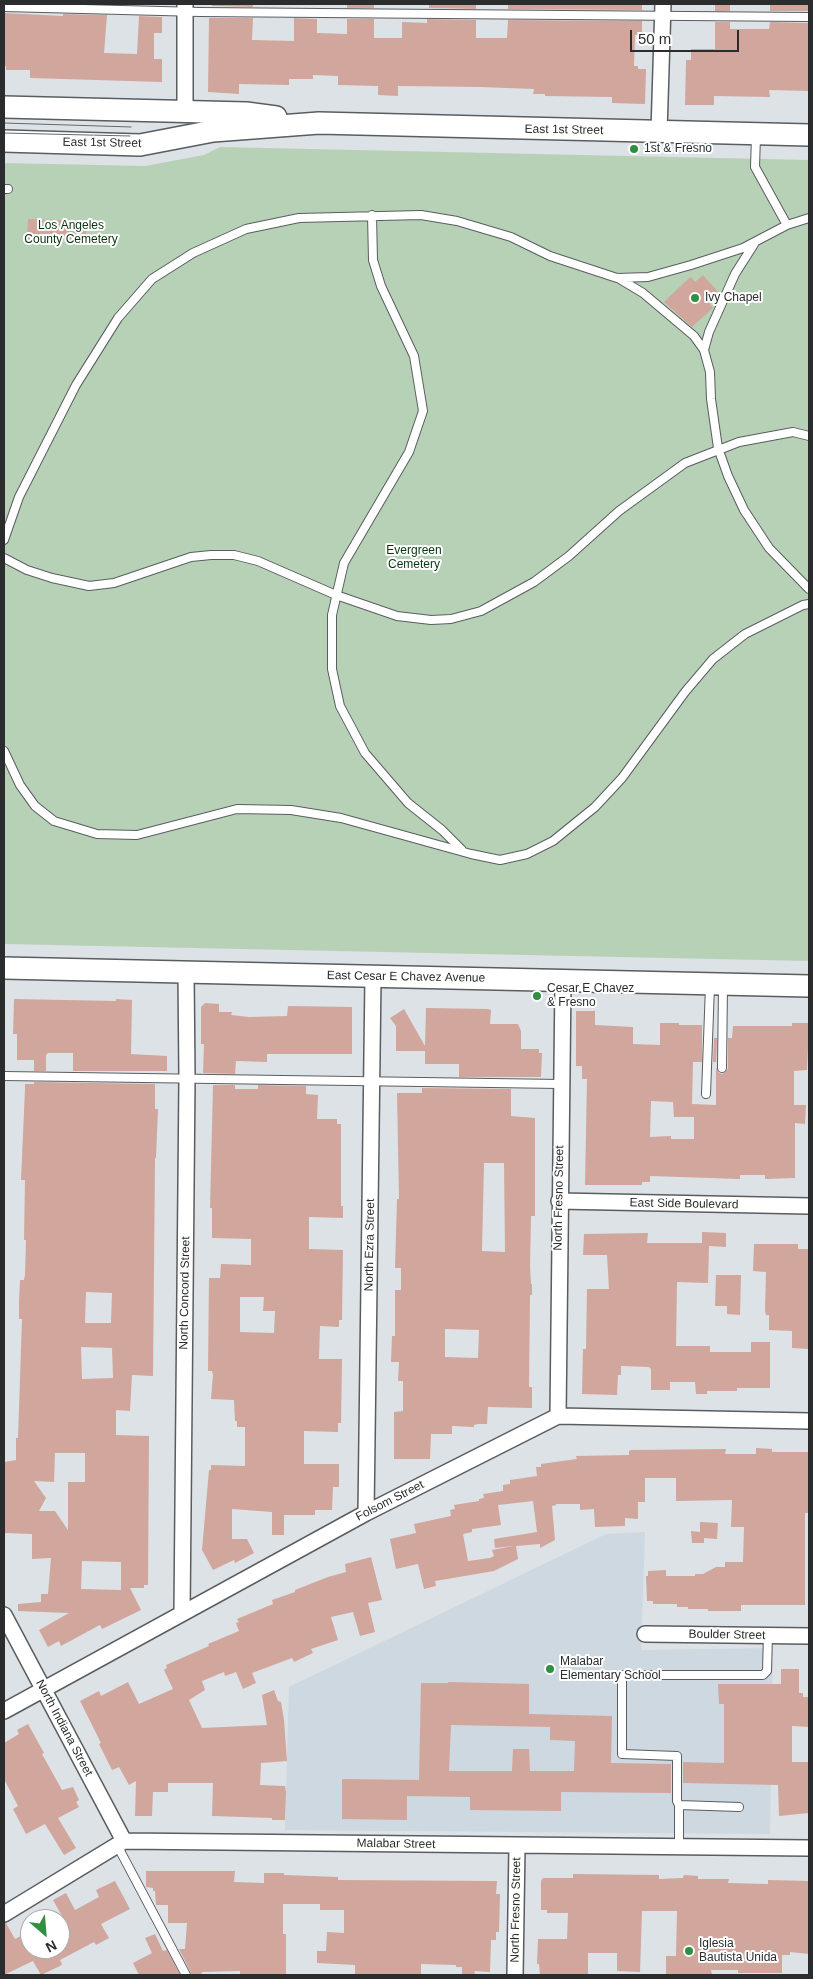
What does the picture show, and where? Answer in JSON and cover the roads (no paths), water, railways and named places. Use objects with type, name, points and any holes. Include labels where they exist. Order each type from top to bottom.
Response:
[{"type":"street","points":[[185,7],[185,113]]},
{"type":"street","points":[[659,132],[662,10]]},
{"type":"street","name":"East 1st Street","points":[[4,108],[246,113],[319,124]]},
{"type":"street","name":"East 1st Street","points":[[4,141],[140,145],[213,131],[319,124],[809,135]]},
{"type":"street","name":"East Cesar E Chavez Avenue","points":[[4,968],[809,986]]},
{"type":"street","name":"North Concord Street","points":[[182,1613],[187,1078],[186,972]]},
{"type":"street","name":"North Ezra Street","points":[[366,1513],[373,977]]},
{"type":"street","name":"North Fresno Street","points":[[558,1416],[563,981]]},
{"type":"street","name":"East Side Boulevard","points":[[559,1201],[809,1206]]},
{"type":"street","name":"Folsom Street","points":[[4,1711],[366,1513],[558,1416],[809,1421]]},
{"type":"street","name":"North Indiana Street","points":[[4,1615],[121,1843]]},
{"type":"street","name":"Boulder Street","points":[[645,1634],[809,1636]]},
{"type":"street","points":[[4,1914],[121,1843]]},
{"type":"street","name":"Malabar Street","points":[[121,1843],[809,1848]]},
{"type":"street","name":"North Fresno Street","points":[[515,1975],[517,1846]]},
{"type":"lane","points":[[4,7],[662,10],[809,17]]},
{"type":"lane","points":[[756,134],[755,167],[787,225]]},
{"type":"lane","points":[[372,215],[373,260],[381,286],[414,356],[423,411],[409,452],[344,563],[332,615],[332,669],[340,706],[365,753],[408,803],[442,830],[463,852]]},
{"type":"lane","points":[[4,540],[19,497],[76,385],[118,318],[152,278],[193,253],[246,229],[299,218],[421,215],[457,221],[511,237],[550,256],[617,278],[643,293],[694,336],[704,350],[710,372],[710,400],[718,448],[744,510],[769,548],[809,589]]},
{"type":"lane","points":[[617,278],[648,277],[691,265],[755,242],[787,225],[809,218]]},
{"type":"lane","points":[[704,350],[709,332],[735,274],[755,242]]},
{"type":"lane","points":[[4,558],[27,570],[89,586],[114,583],[191,557],[234,555],[258,561],[336,595],[397,616],[431,620],[451,619],[482,611],[534,582],[568,556],[619,511],[685,463],[718,448],[739,442],[793,432],[809,436]]},
{"type":"lane","points":[[4,751],[20,785],[35,806],[54,821],[97,834],[137,835],[237,810],[291,810],[341,818],[463,852],[500,860],[527,854],[553,841],[595,807],[622,778],[685,692],[713,659],[745,634],[803,605],[809,604]]},
{"type":"lane","points":[[716,984],[722,1068]]},
{"type":"lane","points":[[706,1094],[716,984]]},
{"type":"lane","points":[[4,1076],[561,1084]]},
{"type":"lane","points":[[679,1847],[677,1756],[622,1754],[622,1675],[763,1675],[767,1671],[768,1635]]},
{"type":"lane","points":[[679,1805],[739,1807]]},
{"type":"lane","points":[[121,1843],[186,1975]]},
{"type":"tram line","points":[[4,123],[131,127]]},
{"type":"tram line","points":[[4,133],[130,136]]},
{"type":"place","name":"1st & Fresno","points":[[634,149]]},
{"type":"place","name":"Ivy Chapel","points":[[695,298]]},
{"type":"place","name":"Cesar E Chavez & Fresno","points":[[537,996]]},
{"type":"place","name":"Malabar Elementary School","points":[[550,1669]]},
{"type":"place","name":"Iglesia Bautista Unida","points":[[689,1951]]},
{"type":"park label","name":"Los Angeles County Cemetery","points":[[71,233]]},
{"type":"park label","name":"Evergreen Cemetery","points":[[414,558]]}]
